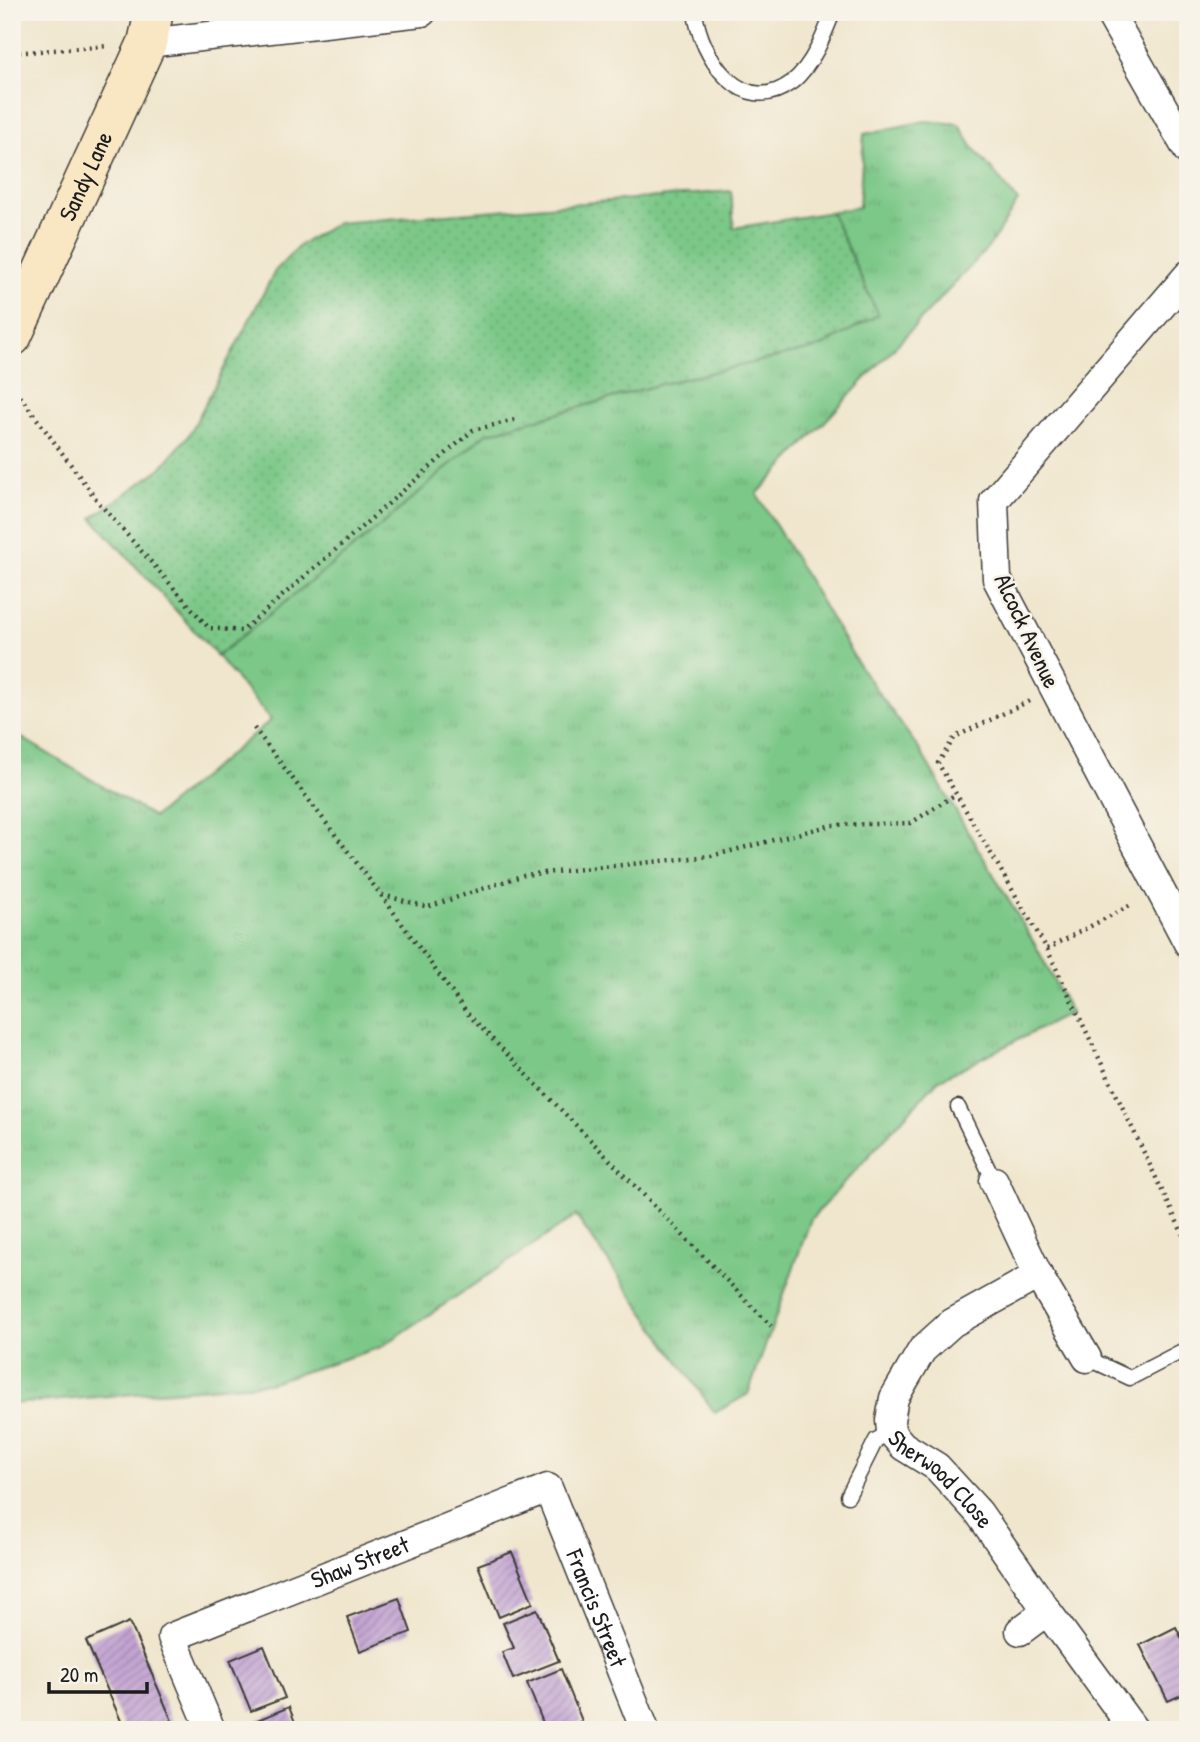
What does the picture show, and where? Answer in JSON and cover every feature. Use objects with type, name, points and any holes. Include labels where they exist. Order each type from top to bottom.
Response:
[{"type":"street","points":[[150,27],[422,12]]},
{"type":"street","points":[[1109,12],[1188,151]]},
{"type":"street","name":"Sandy Lane","points":[[12,337],[150,27]]},
{"type":"street","name":"Alcock Avenue","points":[[1188,275],[994,501],[997,579],[1188,943]]},
{"type":"street","points":[[994,1181],[1038,1275],[1087,1358]]},
{"type":"street","name":"Sherwood Close","points":[[1038,1275],[952,1323],[922,1350],[894,1398],[891,1432],[903,1446],[937,1467],[979,1513],[1047,1612],[1134,1730]]},
{"type":"street","name":"Shaw Street","points":[[211,1730],[172,1637],[548,1488]]},
{"type":"street","name":"Francis Street","points":[[548,1488],[645,1730]]},
{"type":"street","points":[[1020,1631],[1047,1612]]},
{"type":"lane","points":[[695,12],[697,32],[721,73],[736,87],[766,92],[780,89],[801,74],[826,30],[832,12]]},
{"type":"lane","points":[[958,1107],[994,1181]]},
{"type":"lane","points":[[1087,1358],[1130,1378],[1188,1348]]},
{"type":"lane","points":[[848,1496],[876,1440],[891,1432]]},
{"type":"path","points":[[12,53],[150,27]]},
{"type":"path","points":[[12,385],[99,503],[209,628],[242,631],[473,430],[515,420]]},
{"type":"path","points":[[1054,688],[955,737],[937,763],[1048,949],[1188,1245]]},
{"type":"path","points":[[254,728],[466,1012],[771,1326]]},
{"type":"path","points":[[381,895],[428,907],[524,874],[711,856],[832,825],[911,822],[956,794]]},
{"type":"path","points":[[1048,949],[1160,890]]},
{"type":"green space","points":[[925,121],[959,124],[971,145],[1018,201],[988,248],[757,494],[860,667],[919,749],[1037,948],[1071,1013],[938,1080],[811,1219],[748,1394],[715,1413],[576,1216],[381,1347],[269,1383],[12,1404],[12,732],[154,817],[271,720],[217,656],[383,524],[485,434],[661,384],[820,347],[878,315],[831,212],[859,207],[864,134]]},
{"type":"green space","points":[[731,191],[734,228],[831,212],[878,315],[820,347],[661,384],[485,434],[383,524],[217,656],[92,518],[161,468],[189,435],[275,271],[300,245],[337,223]]},
{"type":"building","points":[[512,1552],[533,1603],[499,1617],[478,1565]]},
{"type":"building","points":[[399,1598],[411,1632],[360,1651],[347,1617]]},
{"type":"building","points":[[537,1609],[559,1661],[513,1679],[502,1652],[514,1648],[503,1623]]},
{"type":"building","points":[[129,1622],[176,1730],[125,1730],[86,1641]]},
{"type":"building","points":[[1176,1627],[1188,1651],[1188,1692],[1168,1701],[1140,1645]]},
{"type":"building","points":[[264,1646],[285,1698],[251,1711],[230,1660]]},
{"type":"building","points":[[561,1669],[582,1721],[560,1730],[546,1730],[527,1683]]},
{"type":"building","points":[[289,1707],[298,1730],[259,1730],[255,1721]]}]
